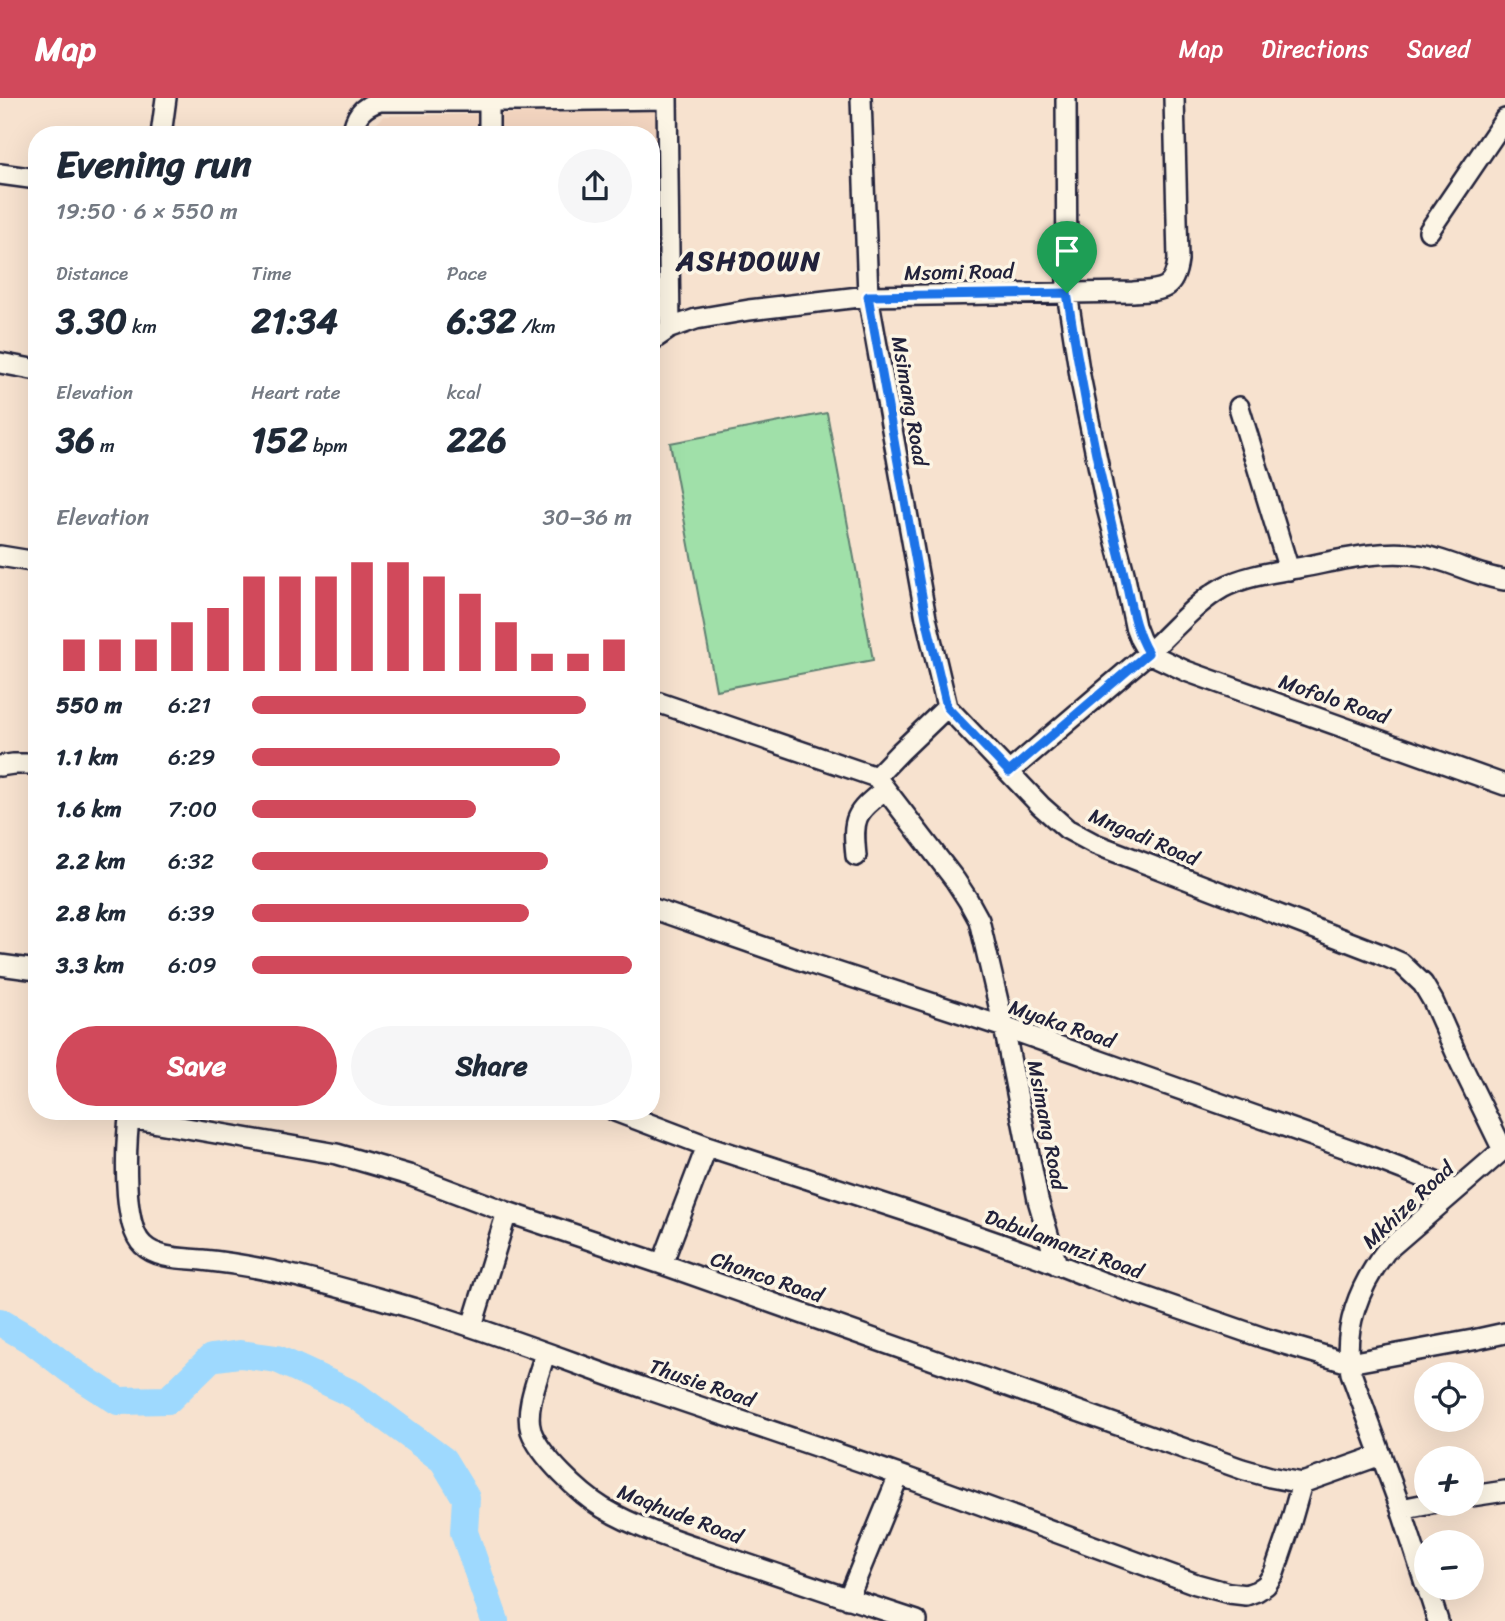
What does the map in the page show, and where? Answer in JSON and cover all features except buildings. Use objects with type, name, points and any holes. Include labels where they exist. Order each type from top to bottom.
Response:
[{"type":"street","points":[[161,126],[166,98]]},
{"type":"street","name":"Msimang Road","points":[[861,98],[868,296],[926,618],[947,707]]},
{"type":"street","points":[[1066,98],[1067,293],[1080,376],[1106,504],[1135,626],[1148,653]]},
{"type":"street","name":"Msomi Road","points":[[660,335],[670,328],[696,319],[868,296],[1133,292],[1164,288],[1176,276],[1178,260],[1174,98]]},
{"type":"street","points":[[354,126],[360,111],[369,104],[380,101],[667,99],[670,328]]},
{"type":"street","points":[[489,101],[489,126]]},
{"type":"street","points":[[1429,231],[1505,119]]},
{"type":"street","points":[[0,174],[28,179]]},
{"type":"street","points":[[0,363],[28,368]]},
{"type":"street","points":[[1239,407],[1289,570]]},
{"type":"street","points":[[1009,772],[1219,590],[1244,579],[1367,556],[1409,554],[1505,580]]},
{"type":"street","points":[[0,556],[28,561]]},
{"type":"street","name":"Mofolo Road","points":[[1148,653],[1186,671],[1505,785]]},
{"type":"street","points":[[660,703],[881,783]]},
{"type":"street","points":[[856,856],[856,819],[900,752],[947,707]]},
{"type":"street","name":"Mngadi Road","points":[[947,707],[1041,806],[1067,829],[1095,844],[1401,964],[1423,984],[1433,1001],[1504,1149]]},
{"type":"street","points":[[0,766],[28,764]]},
{"type":"street","name":"Msimang Road","points":[[881,783],[954,880],[979,920],[1004,1027],[1038,1200],[1057,1265]]},
{"type":"street","name":"Myaka Road","points":[[660,911],[1004,1027],[1363,1154],[1456,1190]]},
{"type":"street","points":[[1,966],[28,969]]},
{"type":"street","name":"Thusie Road","points":[[130,1120],[127,1161],[129,1215],[138,1240],[145,1248],[159,1254],[276,1271],[472,1326],[545,1354],[899,1475],[1196,1584],[1229,1594],[1246,1595],[1266,1584],[1274,1573],[1289,1532],[1302,1483]]},
{"type":"street","name":"Chonco Road","points":[[157,1120],[337,1154],[408,1175],[1242,1469],[1302,1483]]},
{"type":"street","name":"Dabulamanzi Road","points":[[639,1120],[1264,1338],[1349,1363],[1505,1333]]},
{"type":"street","points":[[662,1264],[707,1146]]},
{"type":"street","name":"Mkhize Road","points":[[1414,1550],[1356,1390],[1349,1363],[1356,1304],[1373,1268],[1386,1251],[1504,1149]]},
{"type":"street","points":[[472,1326],[507,1212]]},
{"type":"street","name":"Maqhude Road","points":[[545,1354],[529,1409],[531,1431],[549,1461],[601,1507],[626,1521],[676,1540],[917,1621]]},
{"type":"street","points":[[1302,1483],[1381,1455]]},
{"type":"street","points":[[848,1599],[899,1475]]},
{"type":"street","points":[[1484,1494],[1505,1491]]},
{"type":"street","points":[[1401,1509],[1414,1506]]},
{"type":"street","name":"Mkhize Road","points":[[1431,1600],[1438,1621]]},
{"type":"shaded area","points":[[661,111],[665,323],[660,326],[660,126],[374,126],[384,116]]},
{"type":"green space","points":[[827,413],[873,660],[716,690],[670,443]]},
{"type":"waterway","points":[[0,1322],[34,1342],[70,1370],[118,1401],[168,1400],[211,1358],[240,1354],[277,1359],[355,1395],[443,1460],[466,1498],[464,1532],[495,1621]]},
{"type":"district","name":"ASHDOWN","points":[[749,260]]},
{"type":"route","points":[[1067,293],[1080,376],[1106,504],[1135,626],[1148,653],[1009,772],[947,707],[926,618],[868,296],[1067,293]]}]
